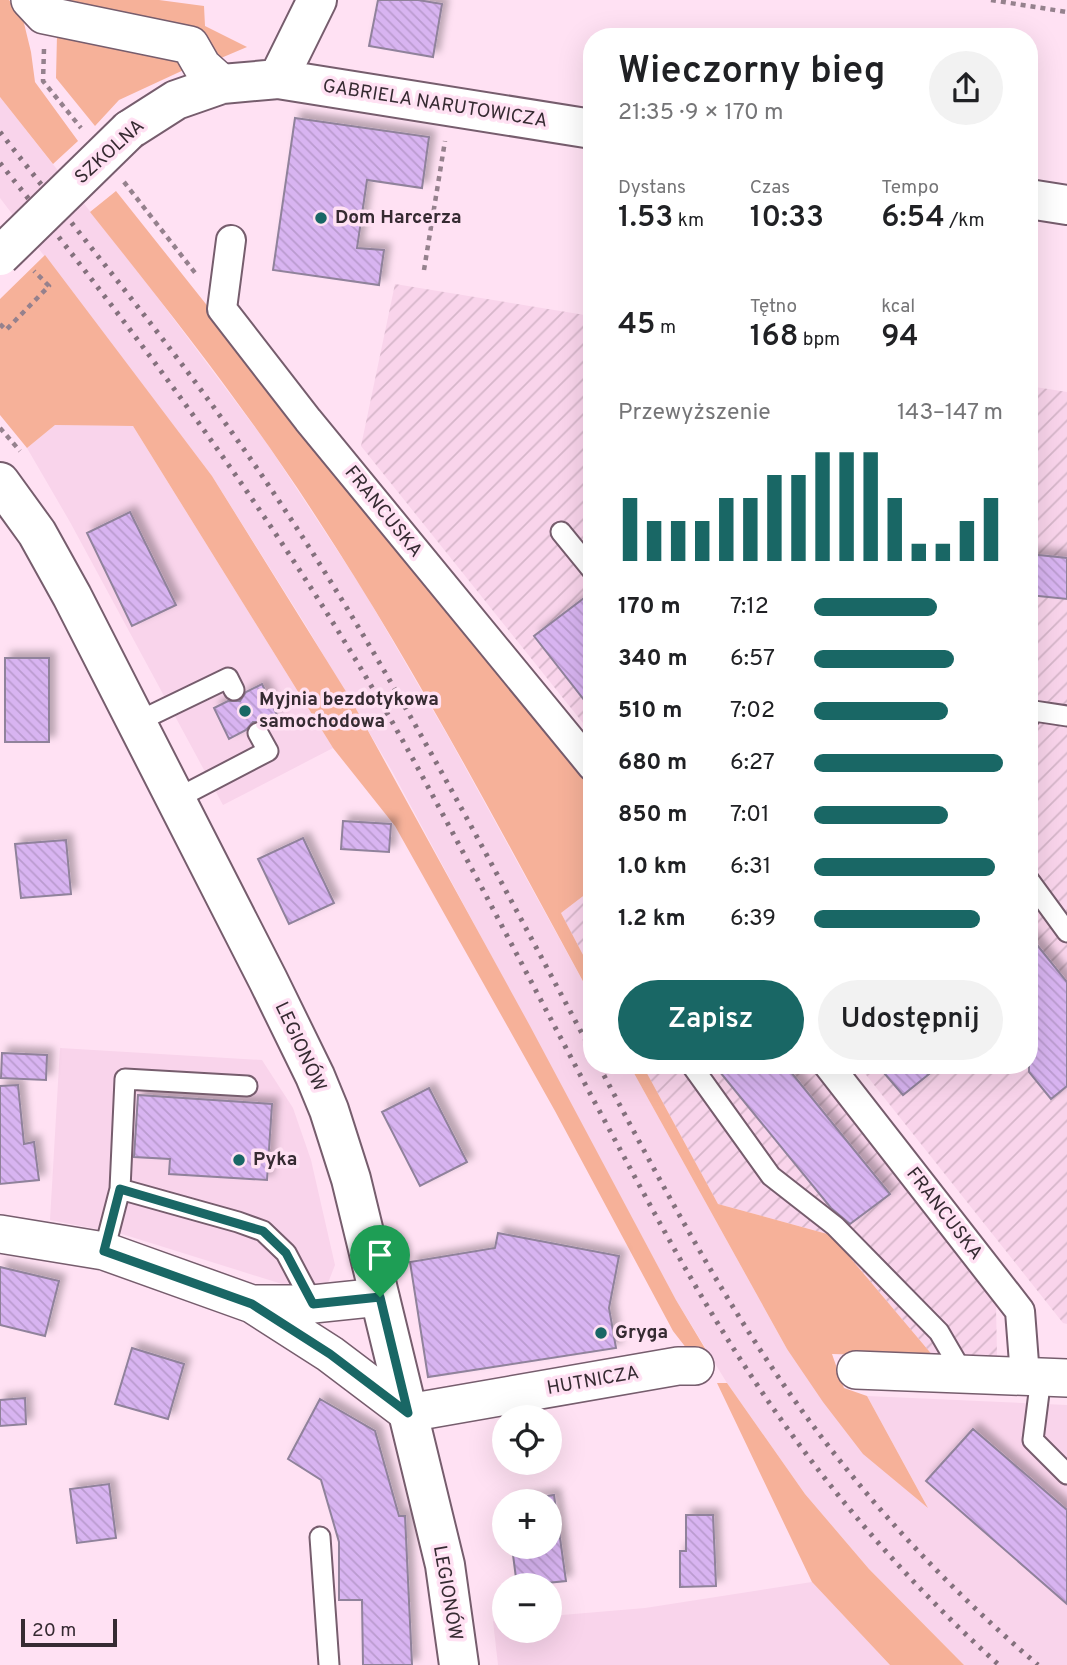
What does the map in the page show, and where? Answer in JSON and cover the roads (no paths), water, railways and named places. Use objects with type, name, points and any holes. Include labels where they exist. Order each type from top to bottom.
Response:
[{"type":"street","points":[[30,0],[44,15],[190,45],[202,66],[222,84]]},
{"type":"street","points":[[278,79],[317,0]]},
{"type":"street","name":"SZKOLNA","points":[[0,256],[129,130],[176,100],[222,84],[278,79]]},
{"type":"street","name":"GABRIELA NARUTOWICZA","points":[[278,79],[583,128]]},
{"type":"street","points":[[1038,200],[1067,205]]},
{"type":"street","name":"FRANCUSKA","points":[[231,240],[222,309],[317,430],[583,755]]},
{"type":"street","name":"LEGIONÓW","points":[[0,482],[37,533],[72,596],[315,1076],[329,1110],[351,1179],[445,1565],[460,1665]]},
{"type":"street","name":"FRANCUSKA","points":[[835,1074],[1020,1311],[1044,1377]]},
{"type":"street","points":[[0,1234],[104,1251],[252,1304],[330,1354],[408,1413]]},
{"type":"street","points":[[252,1304],[313,1304],[380,1297]]},
{"type":"street","points":[[330,1354],[393,1350]]},
{"type":"street","name":"HUTNICZA","points":[[408,1413],[678,1366],[695,1366]]},
{"type":"street","points":[[856,1370],[1044,1377]]},
{"type":"lane","points":[[561,532],[583,559]]},
{"type":"lane","points":[[137,722],[228,678],[234,690]]},
{"type":"lane","points":[[1038,712],[1067,716]]},
{"type":"lane","points":[[176,799],[268,751],[258,733]]},
{"type":"lane","points":[[1038,899],[1067,932]]},
{"type":"lane","points":[[698,1074],[771,1177],[845,1235],[939,1332],[964,1375]]},
{"type":"lane","points":[[104,1251],[120,1189],[125,1079],[247,1086]]},
{"type":"lane","points":[[120,1189],[263,1231],[286,1253],[313,1304]]},
{"type":"lane","points":[[1044,1377],[1033,1440],[1067,1474]]},
{"type":"lane","points":[[320,1537],[329,1665]]},
{"type":"railway","points":[[0,132],[213,406],[279,501],[403,704],[583,1035]]},
{"type":"railway","points":[[0,163],[113,307],[220,453],[369,681],[482,887],[666,1235],[746,1368],[802,1448],[863,1525],[895,1562],[999,1665]]},
{"type":"railway","points":[[603,1074],[712,1272],[815,1429],[873,1501],[936,1570],[1038,1665]]},
{"type":"place","name":"Dom Harcerza","points":[[321,218]]},
{"type":"place","name":"Myjnia bezdotykowa samochodowa","points":[[245,711]]},
{"type":"place","name":"Pyka","points":[[239,1160]]},
{"type":"place","name":"Gryga","points":[[601,1333]]}]
